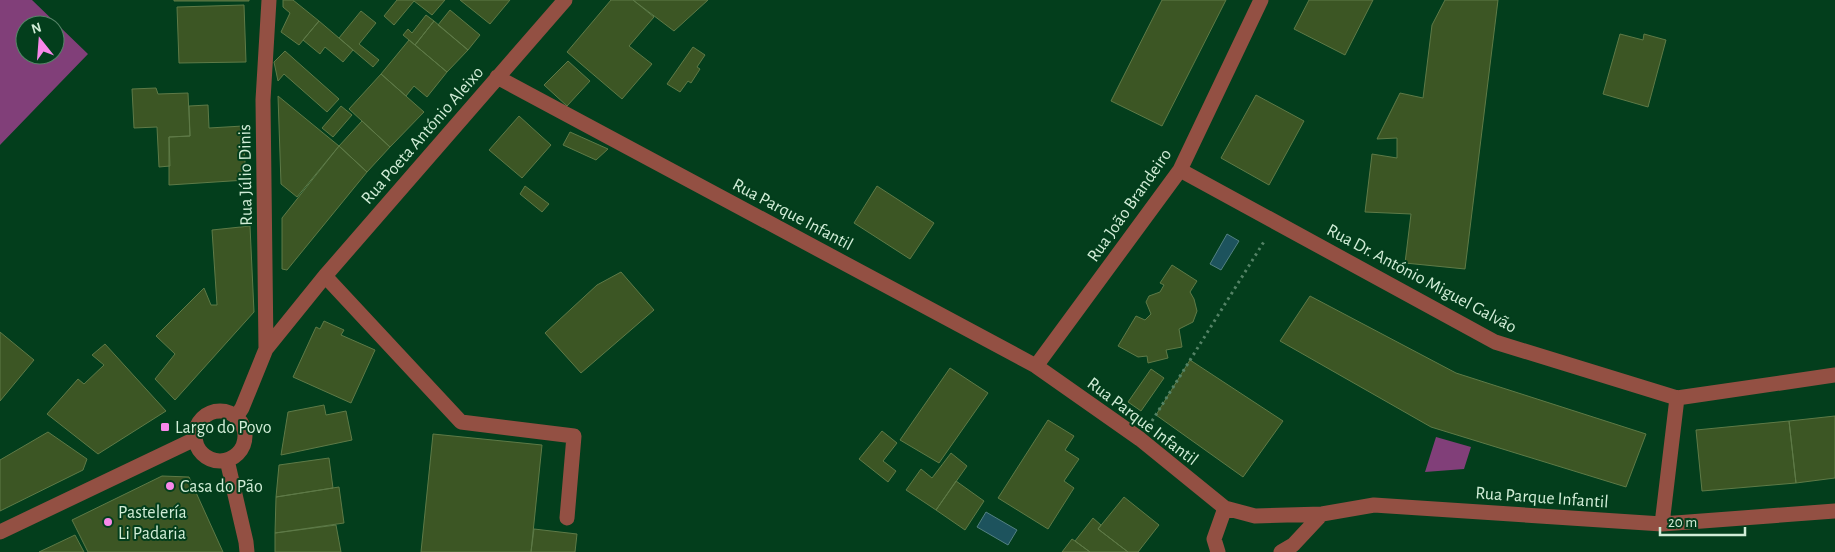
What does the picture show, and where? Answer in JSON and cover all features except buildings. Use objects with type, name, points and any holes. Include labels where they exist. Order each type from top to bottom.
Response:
[{"type":"street","name":"Rua Júlio Dinis","points":[[266,349],[263,100],[269,0]]},
{"type":"street","name":"Rua Poeta António Aleixo","points":[[266,349],[325,276],[565,0]]},
{"type":"street","name":"Rua João Brandeiro","points":[[1036,366],[1180,170],[1260,0]]},
{"type":"street","name":"Rua Parque Infantil","points":[[497,77],[1036,366],[1140,439],[1225,508],[1255,516],[1322,514],[1374,505],[1662,524],[1835,511]]},
{"type":"street","name":"Rua Dr. António Miguel Galvão","points":[[1180,170],[1495,342],[1677,398],[1835,375]]},
{"type":"street","points":[[325,276],[461,422],[574,436],[567,518]]},
{"type":"street","points":[[236,417],[242,408],[266,349]]},
{"type":"street","points":[[1662,524],[1677,398]]},
{"type":"street","points":[[220,411],[236,417],[244,430],[243,444],[240,451],[227,460],[210,459],[198,447],[196,439],[196,431],[204,416],[220,411]]},
{"type":"street","points":[[0,532],[196,439]]},
{"type":"street","points":[[227,460],[246,547]]},
{"type":"street","points":[[1218,552],[1214,538],[1225,508]]},
{"type":"street","points":[[1281,552],[1293,545],[1322,514]]},
{"type":"path","points":[[1140,439],[1276,222]]},
{"type":"shaded area","points":[[0,0],[32,0],[48,15],[15,15],[15,65],[65,65],[65,32],[88,54],[0,145]]},
{"type":"shaded area","points":[[1436,437],[1471,447],[1464,469],[1425,472]]},
{"type":"water","points":[[1227,234],[1239,241],[1221,270],[1210,264]]},
{"type":"water","points":[[986,512],[1017,530],[1008,545],[977,527]]},
{"type":"place","name":"Largo do Povo","points":[[165,427]]},
{"type":"place","name":"Casa do Pão","points":[[170,486]]},
{"type":"place","name":"Pastelería Li Padaria","points":[[108,522]]}]
